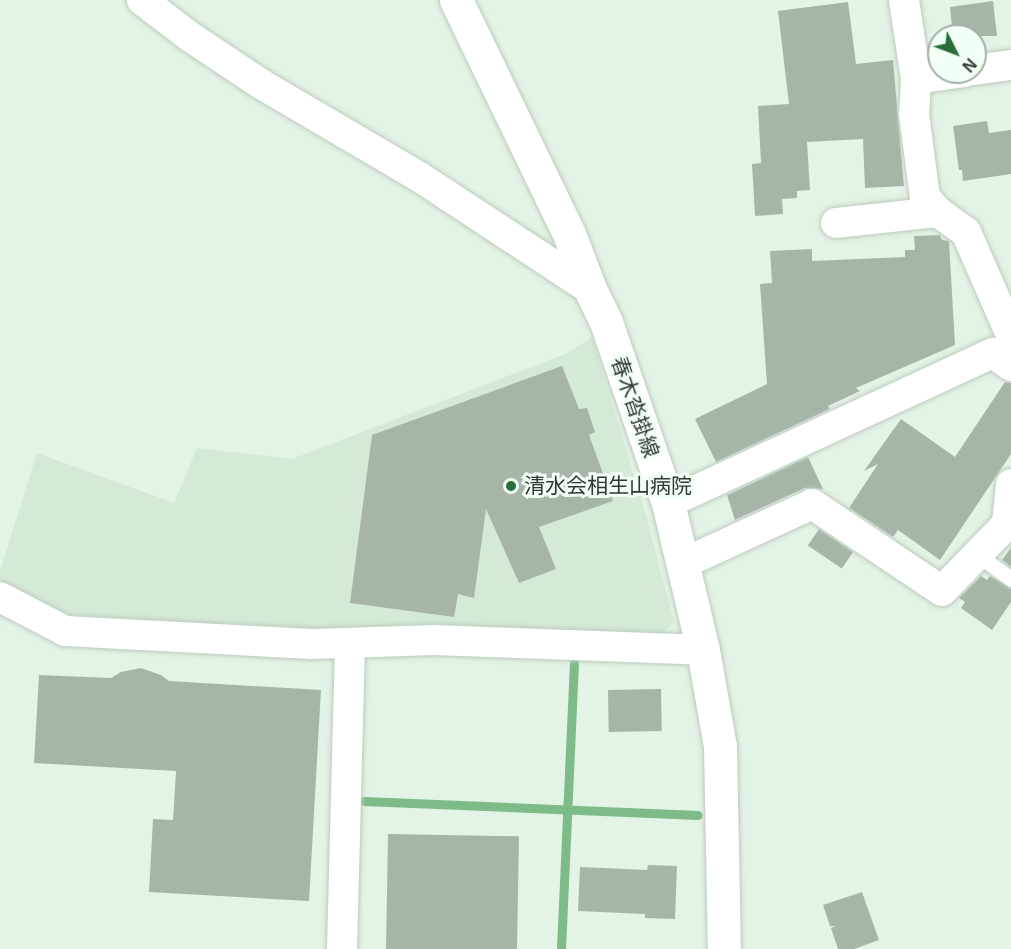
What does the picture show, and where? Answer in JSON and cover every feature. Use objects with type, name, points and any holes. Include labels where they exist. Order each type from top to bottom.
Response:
[{"type":"main road","name":"春木沓掛線","points":[[456,0],[569,234],[590,289],[606,322],[668,502],[703,650],[720,746],[724,949]]},
{"type":"street","points":[[142,0],[189,36],[261,84],[418,176],[590,289]]},
{"type":"street","points":[[668,502],[1007,349],[966,232],[938,212],[925,197],[914,114],[916,79],[904,0]]},
{"type":"street","points":[[987,68],[1011,65]]},
{"type":"street","points":[[916,79],[927,77]]},
{"type":"street","points":[[836,223],[938,212]]},
{"type":"street","points":[[684,563],[813,504],[942,591],[1007,524],[1011,484]]},
{"type":"street","points":[[0,597],[65,631],[312,644],[435,640],[703,650]]},
{"type":"street","points":[[342,949],[350,643]]},
{"type":"lane","points":[[978,555],[1011,579]]},
{"type":"shaded area","points":[[592,337],[647,519],[674,623],[663,633],[428,627],[309,629],[71,618],[0,587],[0,571],[37,453],[174,503],[197,448],[292,459],[568,353]]},
{"type":"building","points":[[993,1],[997,36],[987,36],[987,24],[952,24],[950,7]]},
{"type":"building","points":[[848,2],[856,64],[893,60],[904,186],[865,188],[863,139],[807,142],[810,190],[797,191],[797,198],[782,199],[783,214],[755,216],[752,164],[761,163],[758,106],[789,104],[778,11]]},
{"type":"building","points":[[987,121],[989,133],[1011,130],[1011,174],[963,181],[962,170],[959,170],[953,126]]},
{"type":"building","points":[[940,235],[942,240],[949,241],[955,345],[856,388],[860,391],[828,406],[830,409],[716,462],[695,419],[767,384],[760,284],[772,283],[770,251],[812,249],[812,261],[905,257],[905,250],[915,250],[914,236]]},
{"type":"building","points":[[562,366],[579,409],[587,408],[595,432],[589,435],[613,501],[539,527],[556,569],[519,583],[486,509],[474,598],[458,594],[454,617],[350,603],[372,435]]},
{"type":"building","points":[[1005,382],[1011,383],[1011,454],[940,560],[898,530],[893,537],[849,508],[878,464],[864,471],[901,419],[955,457]]},
{"type":"building","points":[[808,457],[823,489],[805,488],[735,520],[727,495]]},
{"type":"building","points":[[819,529],[853,552],[842,569],[808,546]]},
{"type":"building","points":[[1011,548],[1011,567],[1002,560]]},
{"type":"building","points":[[981,576],[987,580],[990,576],[1011,589],[1011,602],[992,630],[961,608],[965,602],[959,598]]},
{"type":"building","points":[[141,668],[161,675],[169,681],[321,690],[309,901],[149,892],[153,819],[173,820],[176,771],[34,763],[39,675],[111,678],[121,672]]},
{"type":"building","points":[[661,689],[662,731],[609,732],[608,690]]},
{"type":"building","points":[[388,834],[519,836],[517,949],[386,949]]},
{"type":"building","points":[[648,865],[677,866],[675,919],[645,918],[645,914],[578,911],[580,867],[647,870]]},
{"type":"building","points":[[862,892],[879,940],[854,949],[838,949],[831,928],[835,926],[830,926],[823,905]]},
{"type":"waterway","points":[[561,949],[574,663]]},
{"type":"waterway","points":[[364,801],[698,815]]},
{"type":"place","name":"清水会相生山病院","points":[[511,486]]}]
